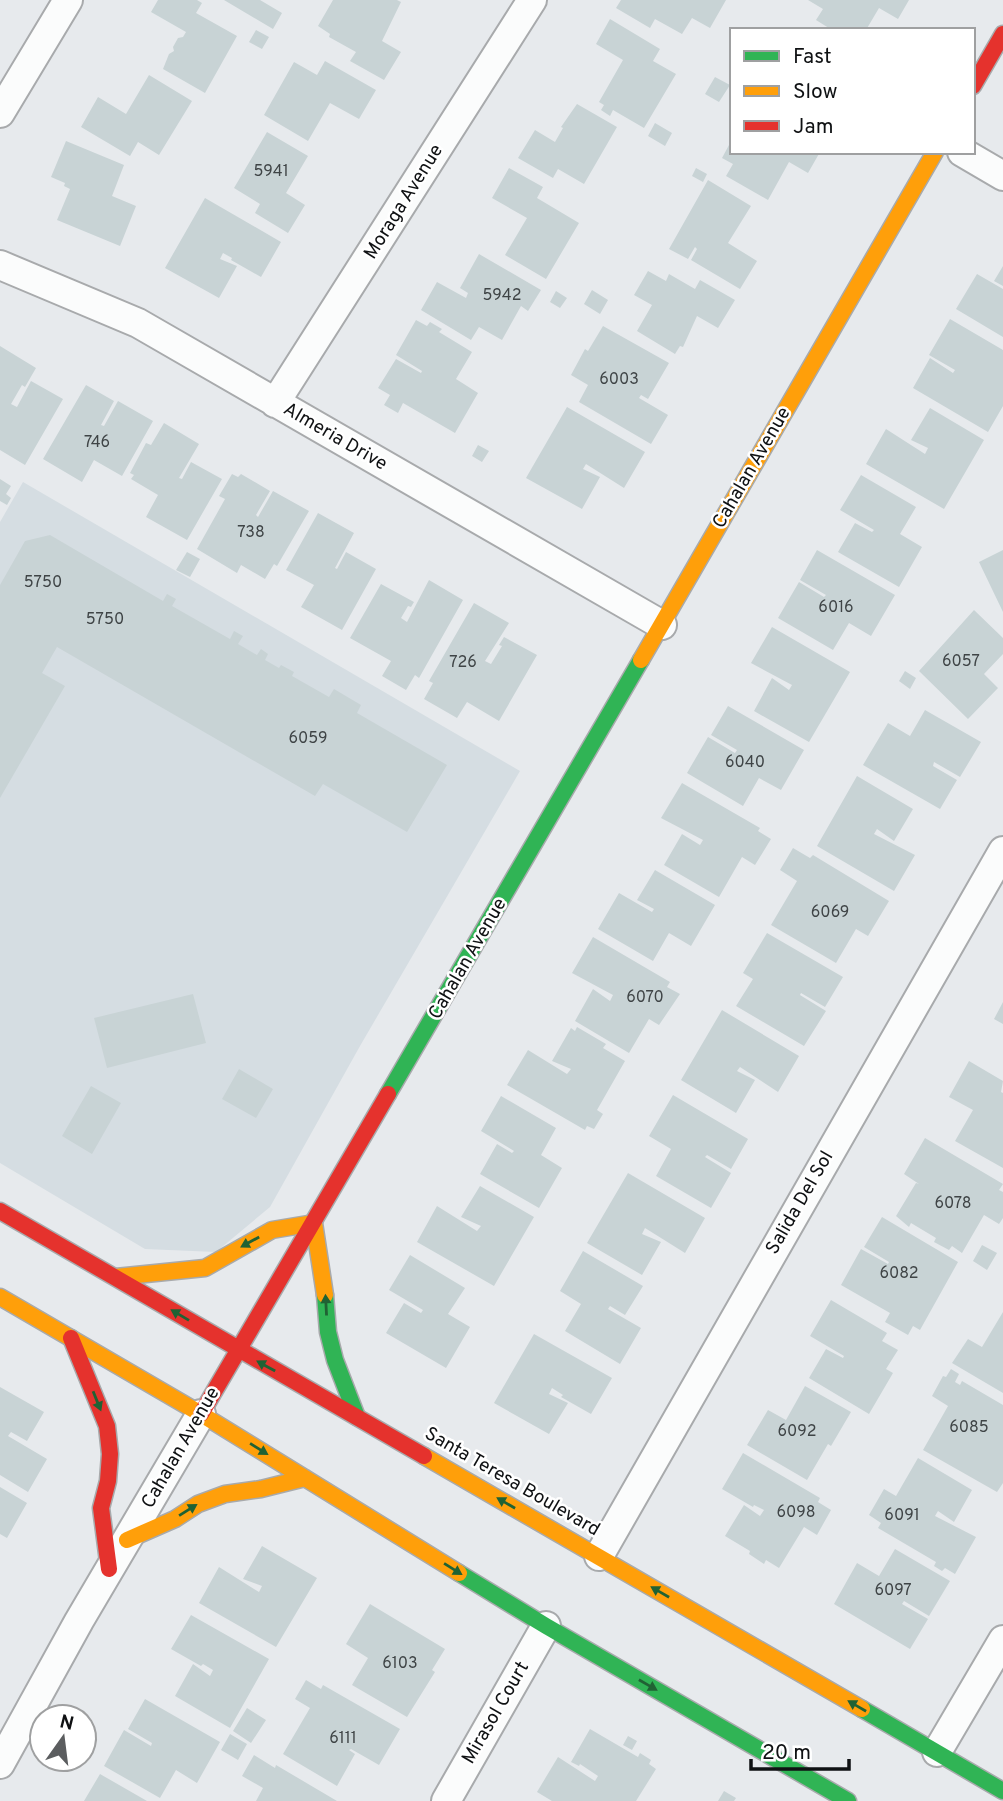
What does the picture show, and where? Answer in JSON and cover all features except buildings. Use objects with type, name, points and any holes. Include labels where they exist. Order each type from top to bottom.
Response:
[{"type":"main road","points":[[975,83],[1003,34]]},
{"type":"main road","name":"Cahalan Avenue","points":[[201,1414],[934,154]]},
{"type":"main road","name":"Santa Teresa Boulevard","points":[[0,1210],[1003,1791]]},
{"type":"main road","points":[[116,1278],[205,1268],[272,1230],[314,1223],[324,1276],[328,1332],[335,1360],[357,1417]]},
{"type":"main road","points":[[0,1297],[201,1414],[547,1626],[848,1801]]},
{"type":"main road","points":[[71,1338],[107,1426],[110,1454],[102,1508],[109,1569]]},
{"type":"main road","points":[[127,1540],[175,1519],[198,1504],[225,1494],[261,1489],[305,1478]]},
{"type":"street","points":[[0,113],[68,0]]},
{"type":"street","name":"Moraga Avenue","points":[[275,403],[532,0]]},
{"type":"street","points":[[965,154],[1003,176]]},
{"type":"street","name":"Almeria Drive","points":[[0,265],[138,323],[662,625]]},
{"type":"street","name":"Salida Del Sol","points":[[599,1556],[1003,851]]},
{"type":"street","name":"Cahalan Avenue","points":[[0,1764],[109,1569],[201,1414]]},
{"type":"street","name":"Mirasol Court","points":[[446,1801],[547,1626]]},
{"type":"street","points":[[937,1752],[1003,1640]]},
{"type":"shaded area","points":[[23,482],[520,771],[270,1207],[216,1252],[145,1249],[0,1163],[0,522]]},
{"type":"traffic: fast","points":[[388,1094],[641,660]]},
{"type":"traffic: fast","points":[[325,1295],[328,1332],[335,1360],[357,1417]]},
{"type":"traffic: fast","points":[[459,1573],[848,1801]]},
{"type":"traffic: fast","points":[[862,1709],[1003,1791]]},
{"type":"traffic: slow","points":[[641,660],[934,154]]},
{"type":"traffic: slow","points":[[116,1277],[205,1268],[272,1230],[314,1223],[325,1295]]},
{"type":"traffic: slow","points":[[0,1297],[201,1414],[459,1573]]},
{"type":"traffic: slow","points":[[424,1456],[862,1709]]},
{"type":"traffic: slow","points":[[127,1540],[175,1519],[198,1504],[225,1494],[261,1489],[305,1478]]},
{"type":"traffic: jam","points":[[975,83],[1003,34]]},
{"type":"traffic: jam","points":[[201,1414],[388,1094]]},
{"type":"traffic: jam","points":[[0,1211],[424,1456]]},
{"type":"traffic: jam","points":[[71,1338],[107,1426],[110,1454],[108,1481],[101,1508],[109,1569]]}]
